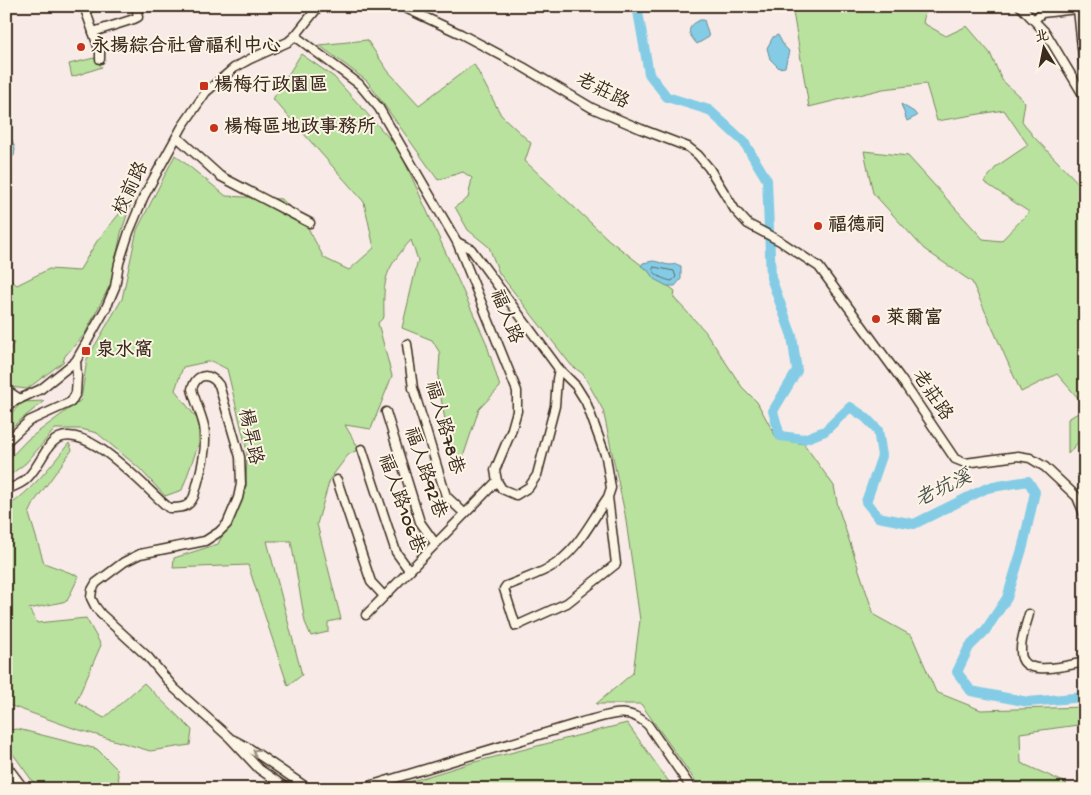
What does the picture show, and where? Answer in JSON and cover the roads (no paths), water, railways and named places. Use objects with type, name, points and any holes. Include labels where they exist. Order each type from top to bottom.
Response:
[{"type":"street","points":[[84,6],[100,52],[100,58]]},
{"type":"street","points":[[93,32],[134,20],[138,17],[136,6]]},
{"type":"street","name":"校前路","points":[[6,408],[12,403],[41,389],[76,361],[106,308],[115,287],[118,262],[144,196],[177,137],[206,92],[218,81],[250,59],[288,42],[319,6]]},
{"type":"street","name":"老莊路","points":[[401,6],[461,34],[523,67],[592,108],[688,146],[709,168],[735,210],[748,224],[820,267],[901,379],[955,459],[965,463],[1018,456],[1030,458],[1045,467],[1077,497],[1085,516]]},
{"type":"street","points":[[1022,7],[1046,33],[1085,98]]},
{"type":"street","points":[[1035,19],[1042,13],[1060,8],[1081,8],[1085,78]]},
{"type":"street","name":"福人路","points":[[295,36],[359,84],[379,108],[457,242],[517,391],[517,411],[511,432],[495,470],[497,481]]},
{"type":"street","points":[[177,137],[220,176],[310,223]]},
{"type":"street","points":[[457,242],[471,249],[559,369],[576,386],[586,402],[606,457],[611,488],[608,497],[567,555],[550,568],[506,586],[504,589],[516,626],[567,603],[616,564],[608,497]]},
{"type":"street","name":"福人路78巷","points":[[407,344],[413,388],[446,496],[464,513]]},
{"type":"street","points":[[6,442],[29,421],[71,402],[76,393],[76,361]]},
{"type":"street","points":[[366,615],[497,481],[502,488],[516,495],[529,487],[537,475],[555,406],[559,369]]},
{"type":"street","name":"楊昇路","points":[[6,490],[24,482],[52,443],[70,436],[90,441],[169,508],[182,508],[191,503],[194,496],[205,453],[206,438],[204,426],[192,389],[197,379],[203,376],[210,376],[215,380],[222,394],[240,457],[241,484],[238,498],[227,524],[205,541],[140,554],[124,562],[96,583],[92,590],[91,598],[101,614],[148,657],[174,688],[230,738]]},
{"type":"street","points":[[6,392],[11,392],[20,399]]},
{"type":"street","name":"福人路92巷","points":[[386,412],[420,522],[436,543]]},
{"type":"street","name":"福人路106巷","points":[[362,448],[396,552],[409,570]]},
{"type":"street","points":[[337,480],[371,582],[384,596]]},
{"type":"street","points":[[1029,614],[1021,652],[1022,660],[1028,666],[1050,668],[1085,662]]},
{"type":"street","points":[[359,789],[582,722],[618,714],[631,714],[640,717],[648,725],[692,789]]},
{"type":"street","points":[[230,738],[259,768],[288,789]]},
{"type":"street","points":[[230,738],[249,748],[309,789]]},
{"type":"street","points":[[6,765],[24,789]]},
{"type":"water","points":[[700,20],[704,20],[709,37],[697,44],[691,37],[690,28]]},
{"type":"water","points":[[778,35],[789,51],[785,67],[779,68],[770,59],[767,48],[773,37]]},
{"type":"water","points":[[901,104],[914,112],[917,116],[907,121]]},
{"type":"water","points":[[6,140],[12,140],[15,149],[14,156],[8,158],[12,171],[6,175]]},
{"type":"water","points":[[653,261],[681,266],[681,279],[675,286],[667,286],[654,279],[647,269],[641,266],[643,263]]},
{"type":"waterway","name":"老坑溪","points":[[637,6],[649,74],[667,97],[709,110],[744,142],[767,180],[771,278],[792,336],[797,371],[773,411],[780,436],[804,439],[825,431],[850,407],[865,417],[878,430],[882,456],[866,502],[878,517],[914,524],[987,488],[1028,481],[1035,492],[1023,546],[1007,598],[985,631],[969,647],[957,672],[971,691],[1028,702],[1085,697]]},
{"type":"place","name":"永揚綜合社會福利中心","points":[[81,47]]},
{"type":"place","name":"楊梅行政園區","points":[[204,86]]},
{"type":"place","name":"楊梅區地政事務所","points":[[214,128]]},
{"type":"place","name":"福德祠","points":[[818,226]]},
{"type":"place","name":"萊爾富","points":[[876,319]]},
{"type":"place","name":"泉水窩","points":[[86,351]]}]
